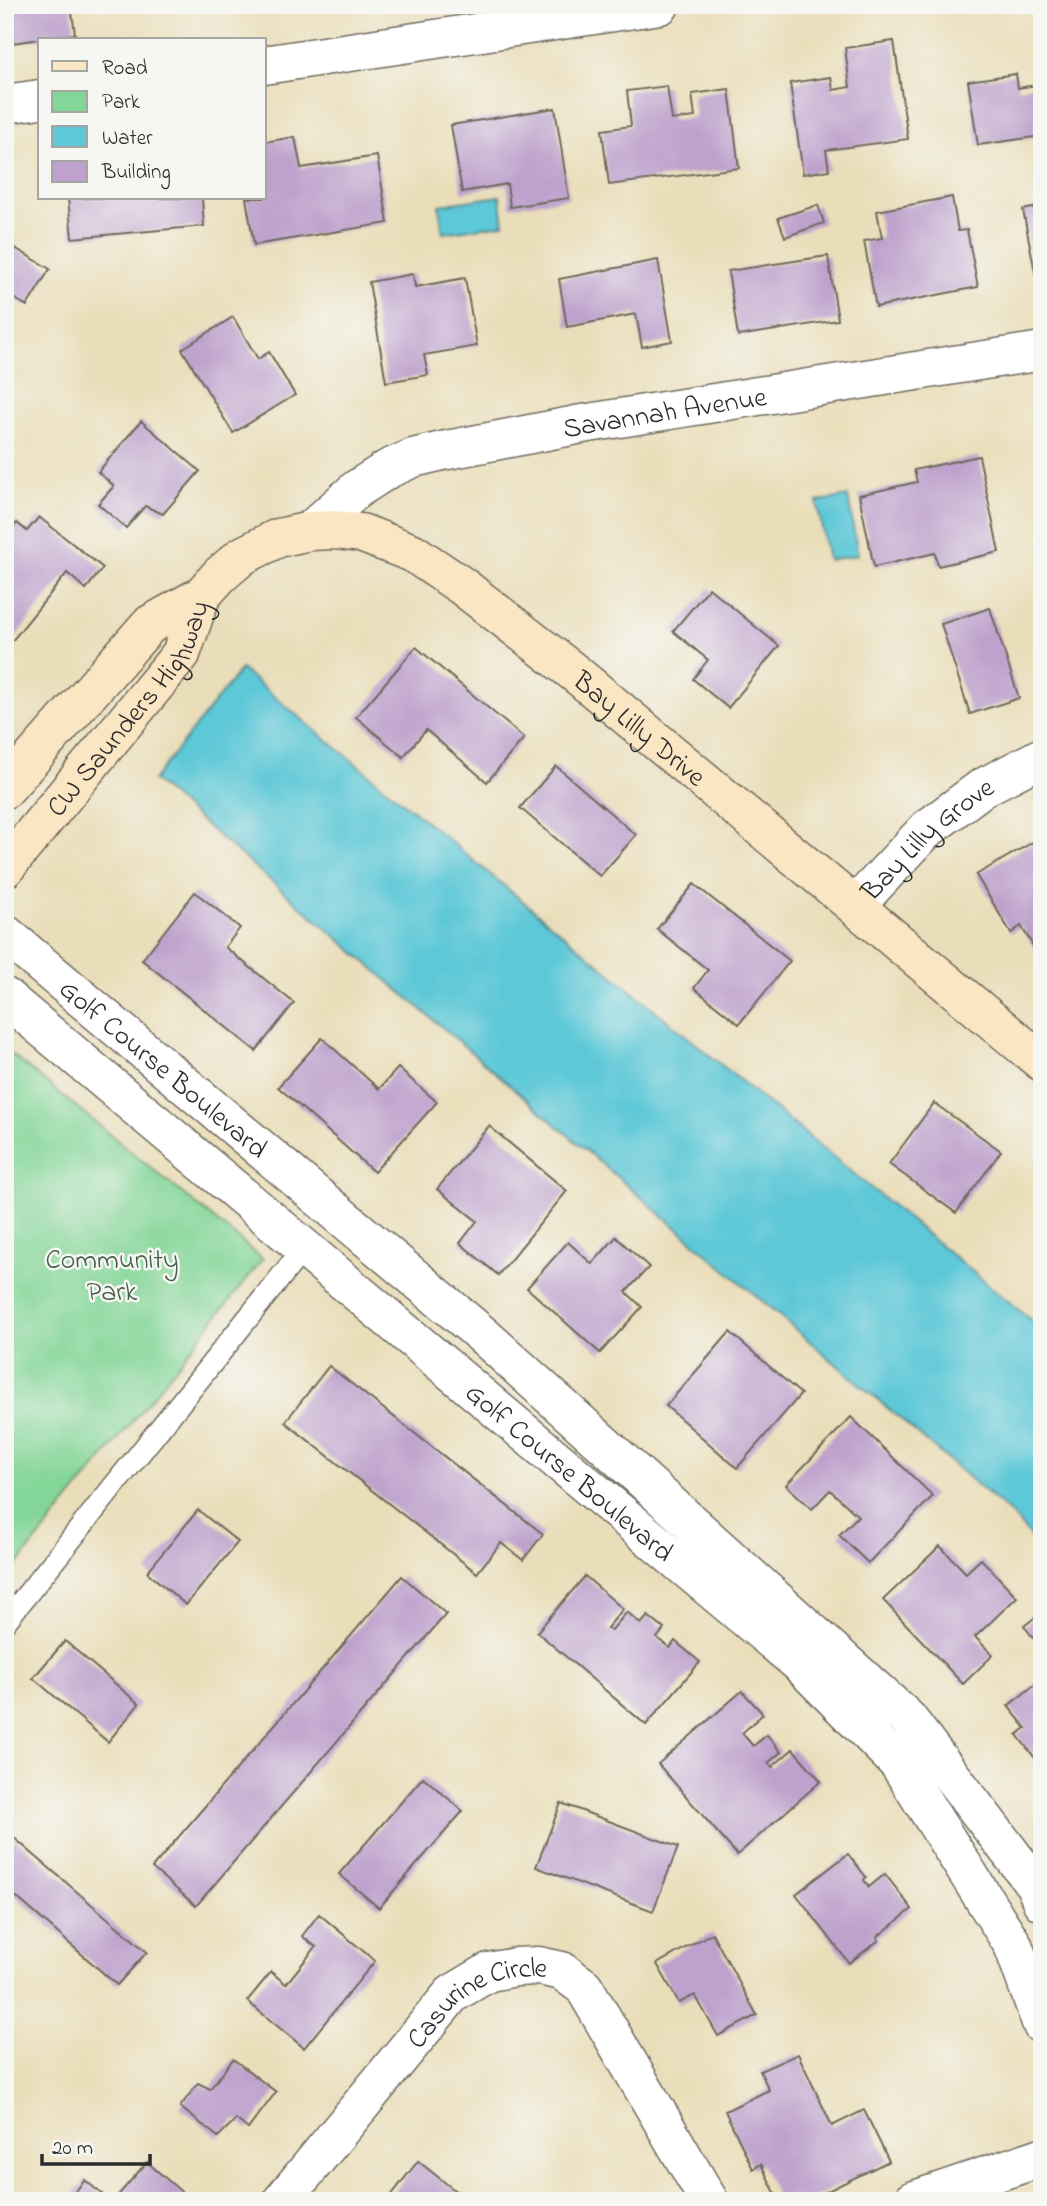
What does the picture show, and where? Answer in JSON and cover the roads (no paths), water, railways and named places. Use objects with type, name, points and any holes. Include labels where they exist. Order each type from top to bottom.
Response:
[{"type":"main road","name":"Bay Lilly Drive","points":[[201,596],[242,556],[278,538],[310,531],[361,533],[413,553],[462,586],[576,674],[1042,1062]]},
{"type":"main road","name":"CW Saunders Highway","points":[[5,789],[149,625],[201,596]]},
{"type":"main road","name":"CW Saunders Highway","points":[[5,868],[181,654],[201,596]]},
{"type":"street","points":[[266,65],[660,5]]},
{"type":"street","points":[[5,104],[38,99]]},
{"type":"street","name":"Savannah Avenue","points":[[310,531],[357,489],[388,469],[423,456],[582,424],[1042,351]]},
{"type":"street","name":"Bay Lilly Grove","points":[[856,905],[927,829],[982,788],[1042,757]]},
{"type":"street","name":"Golf Course Boulevard","points":[[5,934],[485,1337],[907,1718],[1035,1885],[1042,1902]]},
{"type":"street","name":"Golf Course Boulevard","points":[[5,998],[799,1663],[899,1764],[1013,1945],[1042,2025]]},
{"type":"street","name":"Casurine Circle","points":[[282,2201],[452,1994],[489,1972],[539,1966],[562,1971],[584,1987],[709,2201]]},
{"type":"street","points":[[912,2201],[1042,2157]]},
{"type":"lane","points":[[5,1622],[304,1248]]},
{"type":"water","points":[[500,196],[504,224],[443,233],[439,205]]},
{"type":"water","points":[[848,496],[858,555],[828,560],[817,502]]},
{"type":"water","points":[[241,669],[1042,1329],[1042,1550],[1009,1512],[153,780]]},
{"type":"park label","name":"Community Park","points":[[112,1274]]}]
